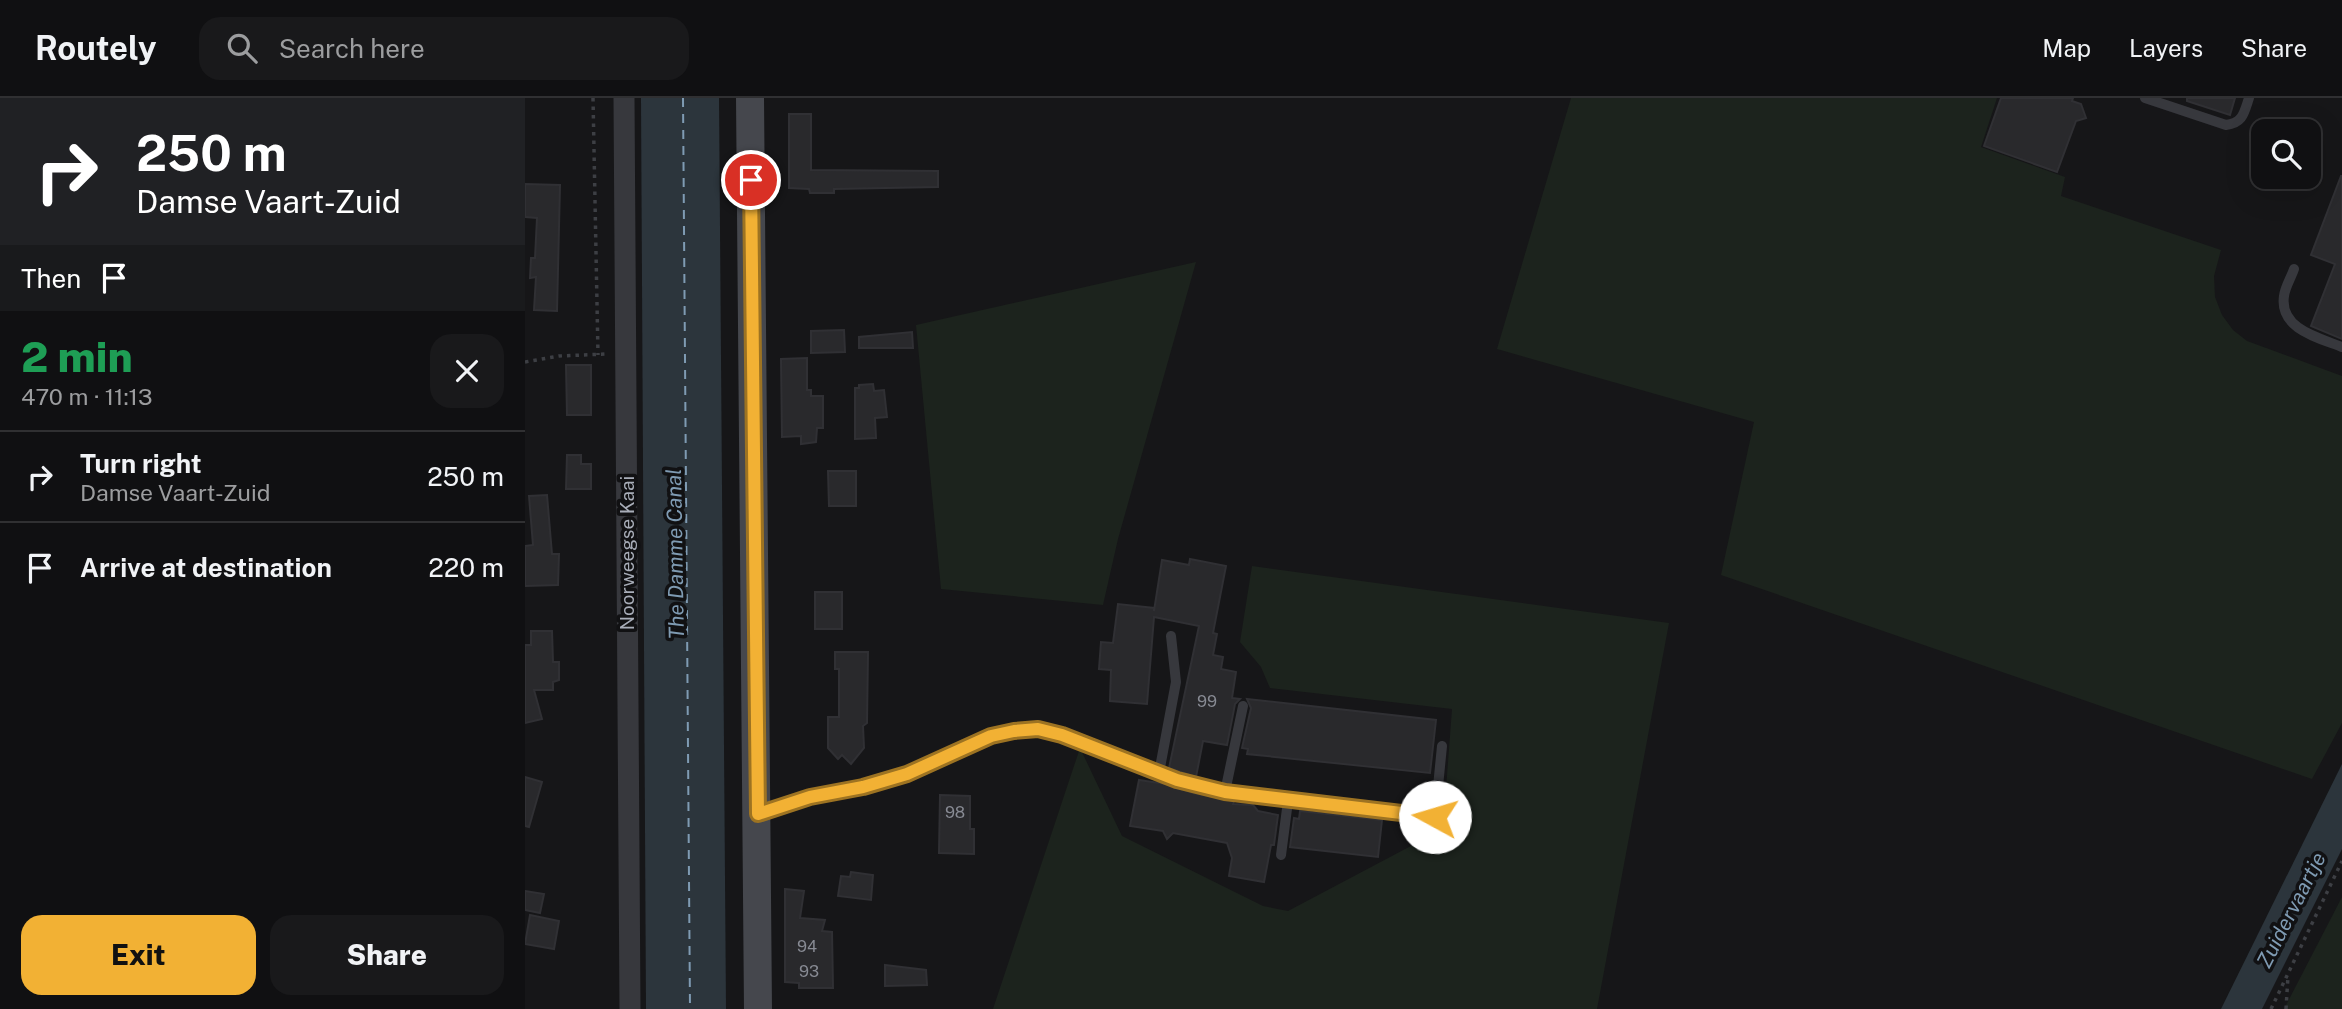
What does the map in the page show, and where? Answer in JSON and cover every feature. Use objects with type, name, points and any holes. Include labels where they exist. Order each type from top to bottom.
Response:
[{"type":"street","name":"Noorweegse Kaai","points":[[624,98],[630,1009]]},
{"type":"street","points":[[750,98],[758,1009]]},
{"type":"lane","points":[[2145,98],[2226,125],[2236,124],[2242,118],[2249,98]]},
{"type":"lane","points":[[2294,269],[2284,295],[2284,310],[2303,332],[2342,347]]},
{"type":"lane","points":[[1159,773],[1176,682],[1171,636]]},
{"type":"lane","points":[[1225,792],[1243,706]]},
{"type":"lane","points":[[758,814],[810,797],[863,787],[907,774],[991,736],[1038,729],[1062,735],[1159,773],[1225,792],[1435,817],[1442,746]]},
{"type":"lane","points":[[1281,855],[1288,801]]},
{"type":"path","points":[[525,362],[559,356],[599,355],[593,98]]},
{"type":"path","points":[[2271,1009],[2342,861]]},
{"type":"path","points":[[2287,1009],[2289,974]]},
{"type":"shaded area","points":[[1571,98],[1997,98],[1981,147],[2065,177],[2061,196],[2221,250],[2214,276],[2215,297],[2222,315],[2233,330],[2247,341],[2342,376],[2342,723],[2312,779],[1721,575],[1754,422],[1497,349]]},
{"type":"shaded area","points":[[1196,262],[1118,539],[1103,605],[941,589],[916,325]]},
{"type":"shaded area","points":[[1252,566],[1669,623],[1597,1009],[993,1009],[1080,748],[1122,836],[1263,906],[1288,911],[1443,829],[1452,709],[1270,688],[1261,667],[1240,642]]},
{"type":"shaded area","points":[[2342,897],[2342,1009],[2284,1009]]},
{"type":"water","name":"The Damme Canal","points":[[641,98],[719,98],[726,1009],[646,1009]]},
{"type":"water","name":"Zuidervaartje","points":[[2342,764],[2342,849],[2262,1009],[2221,1009]]},
{"type":"building","points":[[2001,98],[2073,98],[2072,101],[2081,104],[2086,118],[2076,121],[2057,172],[1984,146]]},
{"type":"building","points":[[2187,98],[2235,98],[2230,115],[2187,101]]},
{"type":"building","points":[[789,114],[811,114],[811,170],[938,171],[938,187],[834,189],[834,193],[810,193],[809,189],[789,188]]},
{"type":"building","points":[[2341,176],[2342,339],[2311,326],[2335,264],[2311,255]]},
{"type":"building","points":[[525,184],[560,185],[557,311],[534,310],[536,277],[530,278],[531,258],[535,258],[537,218],[525,217]]},
{"type":"building","points":[[844,330],[845,352],[811,353],[811,331]]},
{"type":"building","points":[[912,332],[913,348],[859,348],[859,337]]},
{"type":"building","points":[[807,358],[807,390],[811,390],[811,396],[823,396],[823,428],[817,428],[816,442],[801,444],[801,436],[782,437],[781,359]]},
{"type":"building","points":[[566,365],[591,365],[591,415],[567,415]]},
{"type":"building","points":[[873,384],[874,391],[884,390],[887,417],[875,418],[876,438],[855,439],[855,388]]},
{"type":"building","points":[[567,455],[581,455],[581,464],[591,464],[591,489],[566,489]]},
{"type":"building","points":[[828,471],[856,471],[856,506],[829,506]]},
{"type":"building","points":[[547,495],[552,554],[559,554],[558,585],[525,586],[525,546],[533,545],[529,496]]},
{"type":"building","points":[[1190,559],[1226,566],[1213,633],[1217,634],[1213,655],[1223,657],[1221,669],[1236,672],[1232,698],[1240,699],[1235,704],[1227,745],[1203,741],[1196,777],[1169,768],[1199,626],[1154,617],[1147,704],[1110,701],[1111,670],[1099,669],[1101,642],[1113,643],[1118,604],[1154,608],[1154,611],[1162,560],[1189,565]]},
{"type":"building","points":[[815,592],[842,592],[842,629],[815,629]]},
{"type":"building","points":[[531,631],[552,631],[553,662],[559,662],[559,680],[553,682],[553,690],[534,690],[542,719],[525,723],[525,645],[531,645]]},
{"type":"building","points":[[835,652],[868,652],[864,748],[851,764],[842,755],[838,759],[828,748],[828,717],[839,717],[839,669],[835,669]]},
{"type":"building","points":[[1247,699],[1436,720],[1430,773],[1247,754],[1248,749],[1242,748],[1251,708]]},
{"type":"building","points":[[525,777],[542,782],[529,827],[525,826]]},
{"type":"building","points":[[1139,780],[1234,801],[1233,804],[1253,805],[1258,811],[1278,815],[1274,845],[1271,845],[1264,882],[1229,876],[1232,858],[1227,843],[1173,833],[1167,839],[1163,831],[1130,826]]},
{"type":"building","points":[[940,795],[970,796],[970,829],[974,829],[974,854],[939,853]]},
{"type":"building","points":[[1300,811],[1382,820],[1378,857],[1290,847],[1294,818],[1299,819]]},
{"type":"building","points":[[851,872],[873,875],[871,900],[838,896],[841,876],[850,877]]},
{"type":"building","points":[[785,889],[804,891],[800,918],[825,920],[822,931],[832,932],[833,988],[799,988],[799,983],[785,982]]},
{"type":"building","points":[[525,891],[544,894],[540,913],[525,910]]},
{"type":"building","points":[[530,915],[559,921],[554,949],[525,944]]},
{"type":"building","points":[[885,965],[926,970],[927,985],[885,986]]},
{"type":"ferry route","points":[[683,98],[690,1009]]},
{"type":"route","points":[[751,180],[758,814],[810,797],[863,787],[907,774],[991,736],[1038,729],[1117,755],[1177,780],[1242,796],[1435,817]]}]
